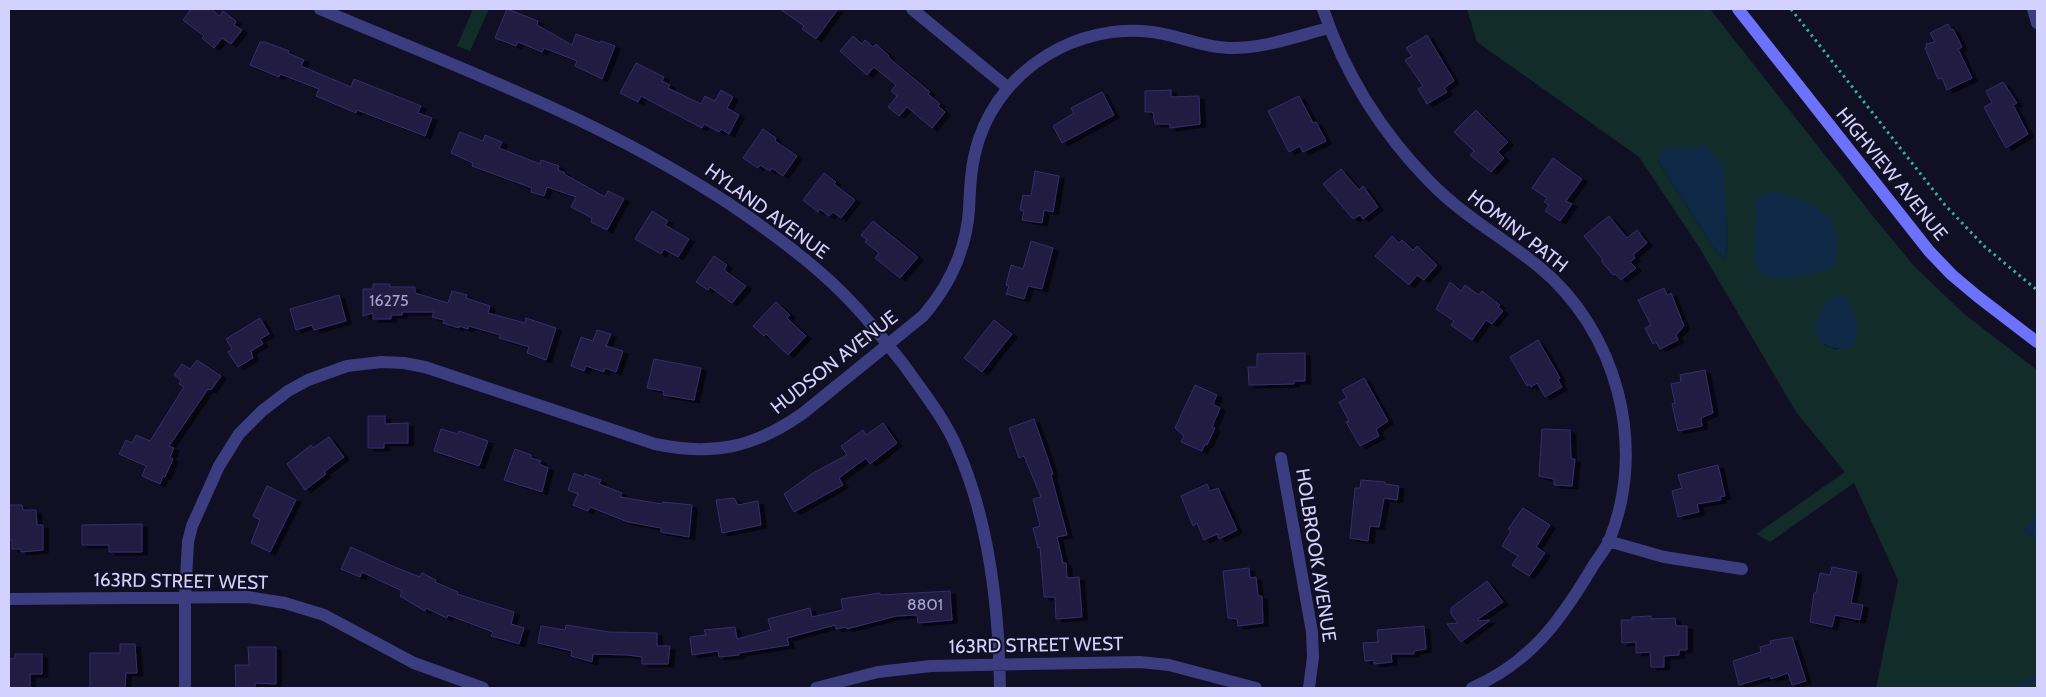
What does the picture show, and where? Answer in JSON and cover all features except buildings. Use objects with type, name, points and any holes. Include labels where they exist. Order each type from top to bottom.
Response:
[{"type":"street","name":"HYLAND AVENUE","points":[[320,9],[577,118],[677,170],[766,228],[809,262],[853,303],[888,344],[940,415],[965,469],[978,514],[990,568],[997,616],[1000,688]]},
{"type":"street","points":[[912,9],[1007,87]]},
{"type":"street","name":"HOMINY PATH","points":[[1323,9],[1329,28],[1344,61],[1363,95],[1384,128],[1404,152],[1430,182],[1453,204],[1539,266],[1564,292],[1586,320],[1604,351],[1623,412],[1626,455],[1621,496],[1608,541],[1591,570],[1541,642],[1514,665],[1472,688]]},
{"type":"street","name":"HIGHVIEW AVENUE","points":[[1738,9],[1929,250],[1952,275],[2037,342]]},
{"type":"street","points":[[2032,9],[2037,23]]},
{"type":"street","name":"HUDSON AVENUE","points":[[185,688],[187,549],[192,526],[218,466],[239,434],[262,411],[288,391],[308,380],[347,366],[381,362],[404,363],[425,367],[655,444],[687,450],[706,450],[749,442],[783,428],[923,316],[946,286],[966,236],[971,167],[976,148],[991,111],[1007,87],[1034,64],[1056,50],[1103,34],[1129,31],[1153,32],[1196,44],[1232,48],[1266,45],[1329,28]]},
{"type":"street","name":"HOLBROOK AVENUE","points":[[1280,458],[1312,632],[1313,657],[1309,688]]},
{"type":"street","points":[[1608,541],[1664,558],[1742,569]]},
{"type":"street","name":"163RD STREET WEST","points":[[9,599],[185,597],[248,597],[268,599],[305,608],[337,621],[414,663],[483,688]]},
{"type":"street","name":"163RD STREET WEST","points":[[816,688],[878,672],[931,666],[1140,662],[1170,665],[1256,688]]},
{"type":"path","points":[[1790,9],[1945,205],[1984,246],[2037,290]]},
{"type":"green space","points":[[473,9],[489,9],[470,51],[457,46]]},
{"type":"green space","points":[[1467,9],[1710,9],[1914,266],[1963,313],[2037,370],[2037,514],[2024,531],[2037,538],[2037,688],[1876,688],[1898,580],[1854,483],[1770,542],[1756,534],[1845,472],[1796,412],[1699,247],[1639,157],[1477,42]],"holes":[[[1658,161],[1722,164],[1728,238],[1725,260],[1713,247]],[[1823,311],[1850,349],[1835,349],[1824,345],[1816,321]]]},
{"type":"water","points":[[1707,146],[1723,164],[1728,238],[1725,260],[1713,247],[1658,161],[1664,148]]},
{"type":"water","points":[[1771,191],[1802,200],[1825,213],[1832,222],[1836,234],[1837,249],[1833,268],[1789,278],[1760,275],[1755,263],[1756,198]]},
{"type":"water","points":[[1831,296],[1847,296],[1857,330],[1854,343],[1850,349],[1831,347],[1823,344],[1816,337],[1816,321]]},
{"type":"water","points":[[2037,514],[2037,538],[2023,531]]},
{"type":"waterway","points":[[2018,688],[2037,676]]}]
